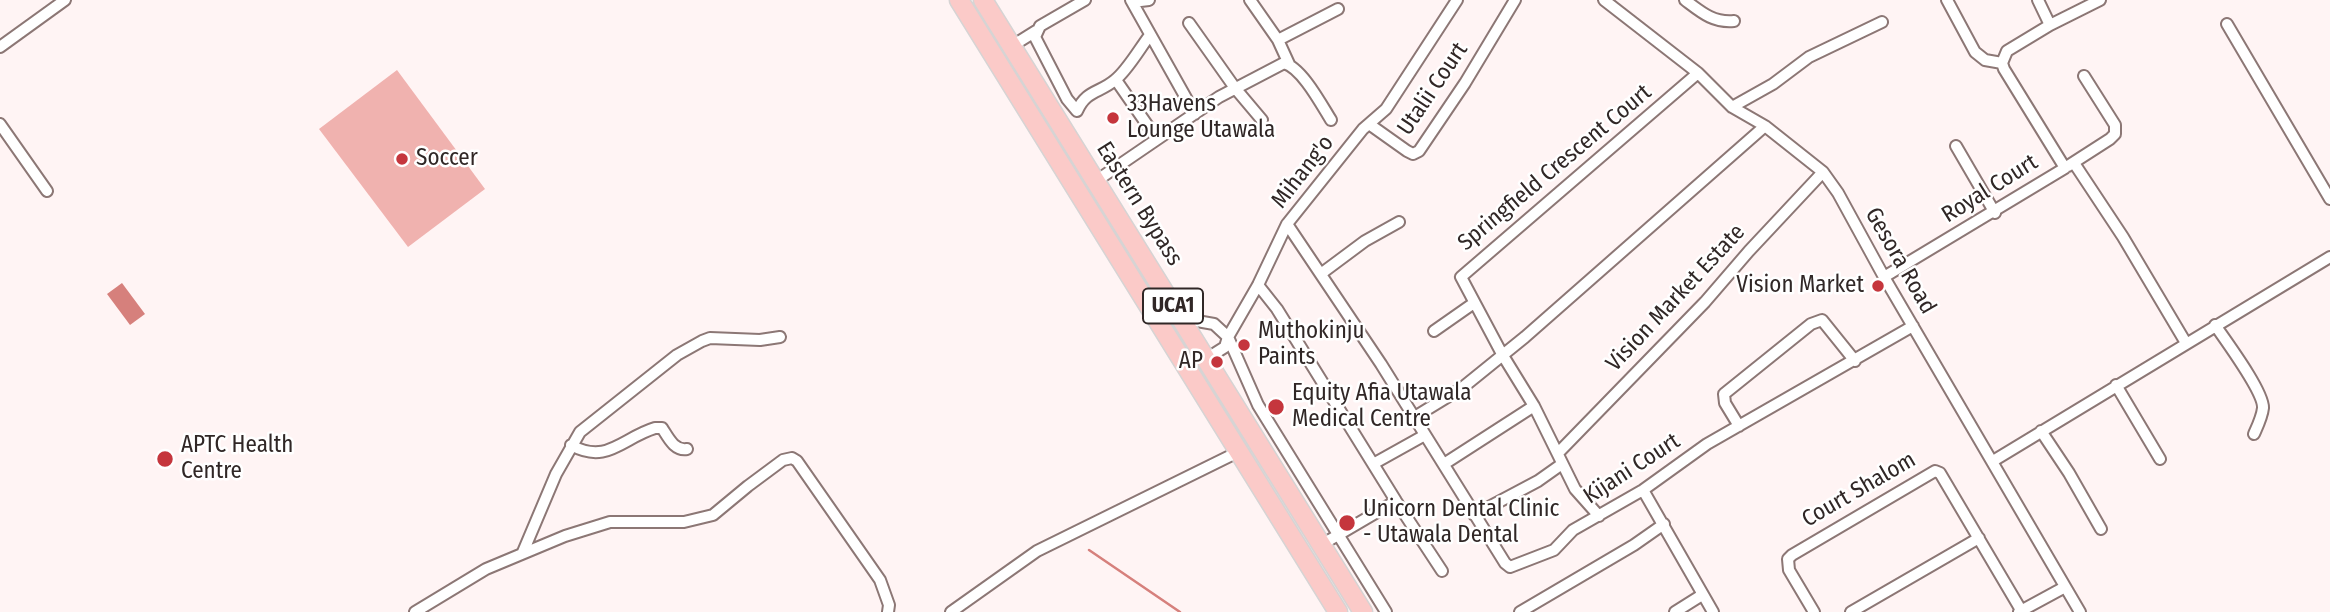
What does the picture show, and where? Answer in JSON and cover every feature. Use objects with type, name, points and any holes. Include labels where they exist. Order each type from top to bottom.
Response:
[{"type":"main road","name":"Eastern Bypass","points":[[958,0],[1338,612]]},
{"type":"main road","name":"Eastern Bypass","points":[[983,0],[1363,612]]},
{"type":"street","points":[[0,47],[65,0]]},
{"type":"street","points":[[1012,46],[1085,0]]},
{"type":"street","points":[[1149,0],[1131,1],[1195,114]]},
{"type":"street","points":[[1250,0],[1279,40],[1289,64],[1313,91],[1331,120]]},
{"type":"street","name":"Mihang'o","points":[[1206,359],[1225,347],[1287,224],[1369,124],[1386,109],[1457,0]]},
{"type":"street","name":"Utalii Court","points":[[1369,124],[1412,154],[1419,151],[1465,83],[1515,0]]},
{"type":"street","name":"Gesora Road","points":[[1604,0],[1698,73],[1732,107],[1765,126],[1823,172],[1838,193],[1884,277],[2080,612]]},
{"type":"street","points":[[1685,0],[1709,18],[1734,21]]},
{"type":"street","points":[[1947,0],[1975,52],[1985,60],[2002,63],[2007,51],[2050,25],[2100,0]]},
{"type":"street","points":[[2038,0],[2050,25]]},
{"type":"street","points":[[1279,40],[1338,9]]},
{"type":"street","points":[[1732,107],[1773,84],[1809,57],[1882,22]]},
{"type":"street","points":[[1189,23],[1234,88],[1262,120]]},
{"type":"street","points":[[2227,24],[2330,199]]},
{"type":"street","points":[[1036,31],[1037,43],[1067,99],[1077,111],[1087,95],[1116,80],[1150,35]]},
{"type":"street","name":"Royal Court","points":[[1884,277],[2070,165],[2002,63]]},
{"type":"street","points":[[1096,181],[1234,88],[1278,66],[1289,64]]},
{"type":"street","name":"Springfield Crescent Court","points":[[1599,516],[1575,489],[1534,406],[1461,281],[1462,274],[1698,73]]},
{"type":"street","points":[[2084,76],[2115,125],[2115,134],[2070,165],[2123,237],[2186,343]]},
{"type":"street","points":[[1116,80],[1157,139]]},
{"type":"street","points":[[0,124],[47,191]]},
{"type":"street","points":[[1413,418],[1462,388],[1525,337],[1765,126]]},
{"type":"street","points":[[1956,146],[1995,212]]},
{"type":"street","name":"Vision Market Estate","points":[[1559,452],[1705,302],[1823,172]]},
{"type":"street","points":[[1322,273],[1365,240],[1399,222]]},
{"type":"street","name":"Kijani Court","points":[[1287,224],[1322,273],[1510,567],[1554,550],[1573,530],[1643,490],[1707,444],[1913,326]]},
{"type":"street","points":[[1993,461],[2330,257]]},
{"type":"street","points":[[1258,285],[1277,309],[1442,571]]},
{"type":"street","points":[[1434,331],[1474,303]]},
{"type":"street","points":[[1180,318],[1214,324],[1228,337],[1258,405],[1386,612]]},
{"type":"street","points":[[1739,426],[1725,403],[1724,394],[1811,324],[1822,320],[1855,361]]},
{"type":"street","points":[[2216,325],[2259,392],[2263,405],[2261,419],[2254,434]]},
{"type":"street","points":[[523,552],[555,474],[580,432],[677,355],[702,341],[710,338],[760,340],[780,337]]},
{"type":"street","points":[[2116,385],[2160,459]]},
{"type":"street","points":[[1241,416],[1258,405]]},
{"type":"street","points":[[1444,464],[1534,406]]},
{"type":"street","points":[[571,445],[590,454],[612,449],[655,428],[662,428],[674,445],[681,450],[687,449]]},
{"type":"street","points":[[2041,431],[2102,529]]},
{"type":"street","points":[[1373,464],[1425,435]]},
{"type":"street","points":[[951,612],[1037,551],[1240,452]]},
{"type":"street","points":[[415,612],[486,569],[523,552],[610,522],[684,522],[713,515],[783,460],[792,458],[797,461],[880,579],[888,612]]},
{"type":"street","points":[[1475,515],[1538,481],[1562,464]]},
{"type":"street","name":"Court Shalom","points":[[1814,612],[1789,570],[1788,559],[1791,555],[1935,471],[1940,473],[2020,611]]},
{"type":"street","points":[[1643,490],[1713,612]]},
{"type":"street","points":[[1321,545],[1396,501]]},
{"type":"street","points":[[1520,612],[1634,545],[1664,524]]},
{"type":"street","points":[[1850,612],[1979,538]]},
{"type":"street","points":[[2020,611],[2065,587]]},
{"type":"street","points":[[1675,612],[1702,595]]},
{"type":"shaded area","name":"Soccer","points":[[397,70],[485,189],[408,247],[319,129]]},
{"type":"shaded area","points":[[122,283],[145,314],[130,325],[107,294]]},
{"type":"waterway","points":[[1089,550],[1180,612]]},
{"type":"place","name":"33Havens Lounge Utawala","points":[[1113,118]]},
{"type":"place","name":"Soccer","points":[[402,159]]},
{"type":"place","name":"Vision Market","points":[[1878,286]]},
{"type":"place","name":"Muthokinju Paints","points":[[1244,345]]},
{"type":"place","name":"AP","points":[[1217,362]]},
{"type":"place","name":"Equity Afia Utawala Medical Centre","points":[[1276,407]]},
{"type":"place","name":"APTC Health Centre","points":[[165,459]]},
{"type":"place","name":"Unicorn Dental Clinic - Utawala Dental","points":[[1347,523]]}]
